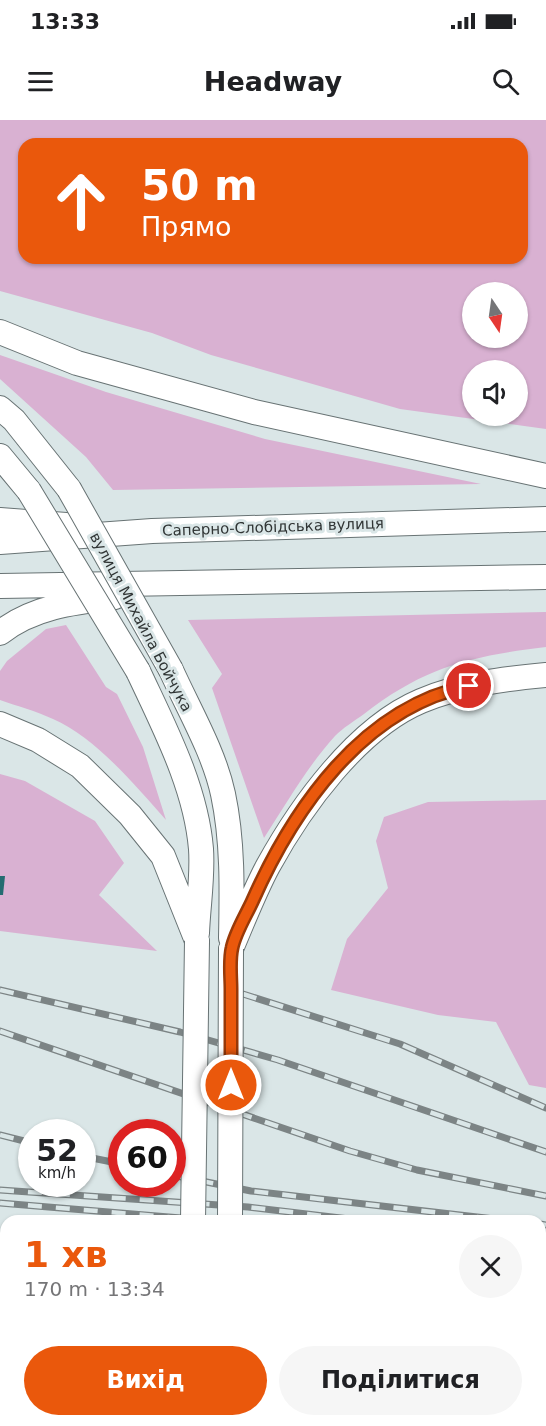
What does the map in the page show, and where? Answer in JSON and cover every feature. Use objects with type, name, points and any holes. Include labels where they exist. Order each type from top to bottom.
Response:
[{"type":"main road","points":[[0,332],[77,363],[254,412],[546,476]]},
{"type":"main road","name":"вулиця Михайла Бойчука","points":[[0,408],[22,429],[69,489],[171,670],[206,747],[222,792],[229,836],[230,1215]]},
{"type":"main road","name":"вулиця Михайла Бойчука","points":[[0,456],[29,491],[138,671],[172,743],[190,798],[201,849],[197,941],[193,1215]]},
{"type":"main road","name":"Саперно-Слобідська вулиця","points":[[0,542],[152,531],[546,519]]},
{"type":"main road","points":[[0,520],[152,531]]},
{"type":"main road","points":[[0,586],[546,577]]},
{"type":"main road","points":[[0,633],[24,616],[42,610],[108,598],[225,584]]},
{"type":"main road","points":[[231,949],[267,868],[285,836],[329,777],[354,749],[383,723],[420,702],[453,690],[546,675]]},
{"type":"main road","points":[[0,724],[38,740],[80,766],[137,823],[163,856],[197,941]]},
{"type":"shaded area","points":[[0,120],[546,120],[546,429],[524,426],[528,426],[528,360],[462,360],[462,417],[400,409],[211,355],[152,333],[0,291]]},
{"type":"shaded area","points":[[0,355],[106,392],[265,439],[481,484],[113,490],[86,457],[0,379]]},
{"type":"shaded area","points":[[546,612],[546,647],[494,655],[449,666],[407,685],[342,730],[306,773],[264,838],[212,688],[222,674],[188,620]]},
{"type":"shaded area","points":[[66,625],[106,687],[117,694],[143,747],[166,820],[114,764],[69,727],[0,700],[0,671],[7,661],[46,629]]},
{"type":"shaded area","points":[[0,774],[25,781],[95,821],[124,863],[99,895],[157,951],[0,931]]},
{"type":"shaded area","points":[[546,800],[546,1088],[529,1085],[496,1022],[438,1015],[331,990],[347,939],[388,888],[376,841],[384,817],[428,802]]},
{"type":"building","points":[[0,876],[5,876],[3,895],[0,895]]},
{"type":"railway","points":[[0,990],[180,1032],[278,1060],[546,1152]]},
{"type":"railway","points":[[243,994],[400,1044],[546,1108]]},
{"type":"railway","points":[[0,1031],[350,1151],[417,1170],[546,1196]]},
{"type":"railway","points":[[0,1135],[18,1140]]},
{"type":"railway","points":[[96,1159],[108,1161]]},
{"type":"railway","points":[[186,1178],[251,1191],[459,1215]]},
{"type":"railway","points":[[0,1190],[248,1207],[315,1215]]},
{"type":"railway","points":[[0,1203],[145,1215]]},
{"type":"route","points":[[231,1085],[231,949],[267,868],[285,836],[329,777],[354,749],[383,723],[420,702],[469,686]]}]
